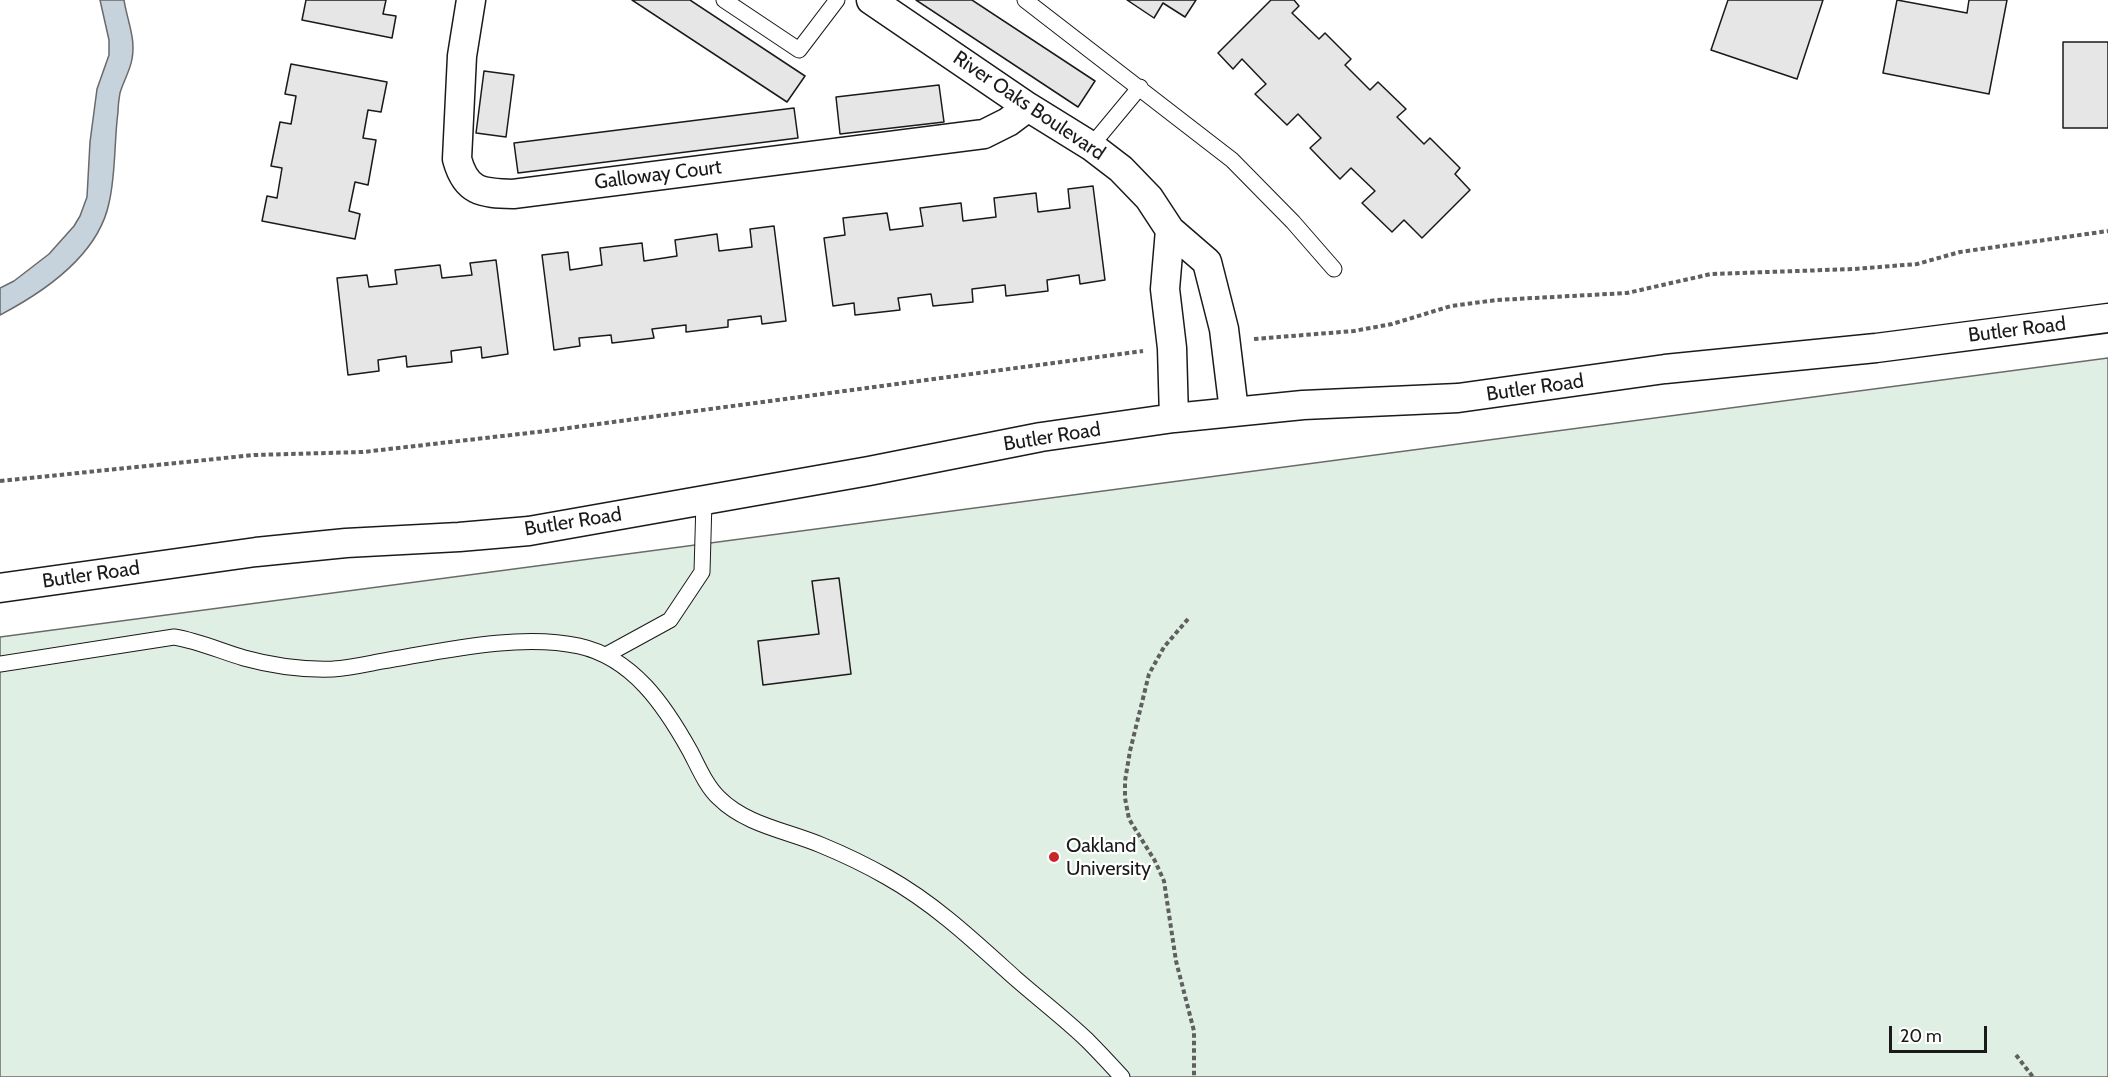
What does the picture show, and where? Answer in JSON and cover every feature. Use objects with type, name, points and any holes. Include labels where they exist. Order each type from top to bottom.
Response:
[{"type":"street","name":"Galloway Court","points":[[471,0],[462,56],[457,159],[462,175],[471,187],[490,193],[513,194],[984,134],[1008,122],[1028,107]]},
{"type":"street","name":"River Oaks Boulevard","points":[[871,0],[1028,107],[1091,146],[1121,169],[1149,198],[1170,231],[1207,262],[1224,329],[1234,411]]},
{"type":"street","points":[[1170,231],[1165,289],[1172,348],[1174,418]]},
{"type":"street","name":"Butler Road","points":[[0,588],[267,550],[529,531],[869,471],[1041,437],[1174,418],[1303,405],[1458,398],[1665,369],[1876,348],[2108,318]]},
{"type":"lane","points":[[724,0],[799,50],[837,0]]},
{"type":"lane","points":[[1025,0],[1232,160],[1293,222],[1334,269]]},
{"type":"lane","points":[[1091,146],[1140,87]]},
{"type":"lane","points":[[606,655],[670,620],[702,572],[704,501]]},
{"type":"lane","points":[[0,664],[174,637],[194,640],[243,657],[306,669],[336,669],[462,647],[521,642],[569,644],[606,655],[626,668],[652,692],[671,717],[706,781],[718,798],[762,824],[828,848],[886,877],[922,899],[950,920],[1086,1039],[1122,1077]]},
{"type":"path","points":[[1265,338],[1354,331],[1392,324],[1451,306],[1497,300],[1626,293],[1712,274],[1854,269],[1917,264],[1960,252],[2108,231]]},
{"type":"path","points":[[0,481],[254,455],[363,452],[546,431],[1123,353]]},
{"type":"path","points":[[1188,619],[1164,647],[1149,674],[1130,751],[1125,798],[1129,819],[1155,861],[1164,881],[1176,961],[1194,1031],[1194,1077]]},
{"type":"path","points":[[2016,1055],[2033,1077]]},
{"type":"green space","name":"Oakland University","points":[[2108,358],[2108,1077],[0,1077],[0,637]]},
{"type":"shaded area","points":[[100,0],[124,0],[133,44],[131,63],[120,93],[113,180],[103,222],[94,240],[67,270],[34,295],[0,315],[0,288],[14,281],[49,254],[74,226],[87,197],[90,142],[97,89],[109,55],[109,40]]},
{"type":"building","points":[[306,0],[386,0],[383,14],[396,16],[392,38],[302,20]]},
{"type":"building","points":[[632,0],[690,0],[805,76],[787,102]]},
{"type":"building","points":[[916,0],[972,0],[1095,81],[1078,107]]},
{"type":"building","points":[[1127,0],[1196,0],[1185,17],[1163,3],[1154,18]]},
{"type":"building","points":[[1271,0],[1294,0],[1299,6],[1292,13],[1319,39],[1325,33],[1351,59],[1345,65],[1370,90],[1378,82],[1406,109],[1397,117],[1424,144],[1430,138],[1460,168],[1455,174],[1470,190],[1422,238],[1404,220],[1392,232],[1362,203],[1375,191],[1351,168],[1340,179],[1310,148],[1321,138],[1298,114],[1287,125],[1255,94],[1266,84],[1242,59],[1233,69],[1218,53]]},
{"type":"building","points":[[1728,0],[1823,0],[1797,79],[1711,50]]},
{"type":"building","points":[[1897,0],[1967,13],[1969,0],[2007,0],[1989,94],[1883,73]]},
{"type":"building","points":[[2063,42],[2108,42],[2108,128],[2063,128]]},
{"type":"building","points":[[291,64],[387,82],[381,112],[368,110],[363,138],[376,140],[368,185],[355,182],[349,211],[360,214],[355,239],[262,221],[267,196],[277,198],[282,168],[271,166],[280,122],[291,124],[296,96],[285,94]]},
{"type":"building","points":[[484,71],[514,75],[506,137],[476,133]]},
{"type":"building","points":[[939,85],[944,122],[840,134],[836,97]]},
{"type":"building","points":[[794,108],[798,138],[518,173],[514,143]]},
{"type":"building","points":[[1093,186],[1105,280],[1080,284],[1079,275],[1047,280],[1048,291],[1006,296],[1005,285],[972,289],[973,302],[933,306],[931,294],[898,298],[900,310],[855,315],[854,303],[833,306],[824,238],[845,235],[843,218],[887,213],[890,230],[923,226],[920,208],[961,203],[963,221],[996,217],[994,198],[1036,193],[1038,212],[1070,208],[1068,189]]},
{"type":"building","points":[[774,226],[786,321],[762,324],[761,316],[728,320],[728,327],[686,332],[686,325],[652,329],[654,338],[612,343],[611,335],[579,338],[580,346],[554,350],[542,255],[568,252],[570,270],[602,265],[600,248],[642,243],[644,261],[677,256],[675,240],[717,234],[719,251],[752,247],[750,229]]},
{"type":"building","points":[[496,260],[508,354],[482,358],[481,347],[451,351],[452,362],[407,367],[406,356],[378,360],[379,371],[348,375],[337,278],[367,275],[369,287],[397,284],[395,270],[440,265],[442,278],[472,275],[470,263]]},
{"type":"building","points":[[839,578],[851,674],[763,685],[758,641],[819,634],[812,581]]},
{"type":"place","name":"Oakland University","points":[[1054,857]]}]
